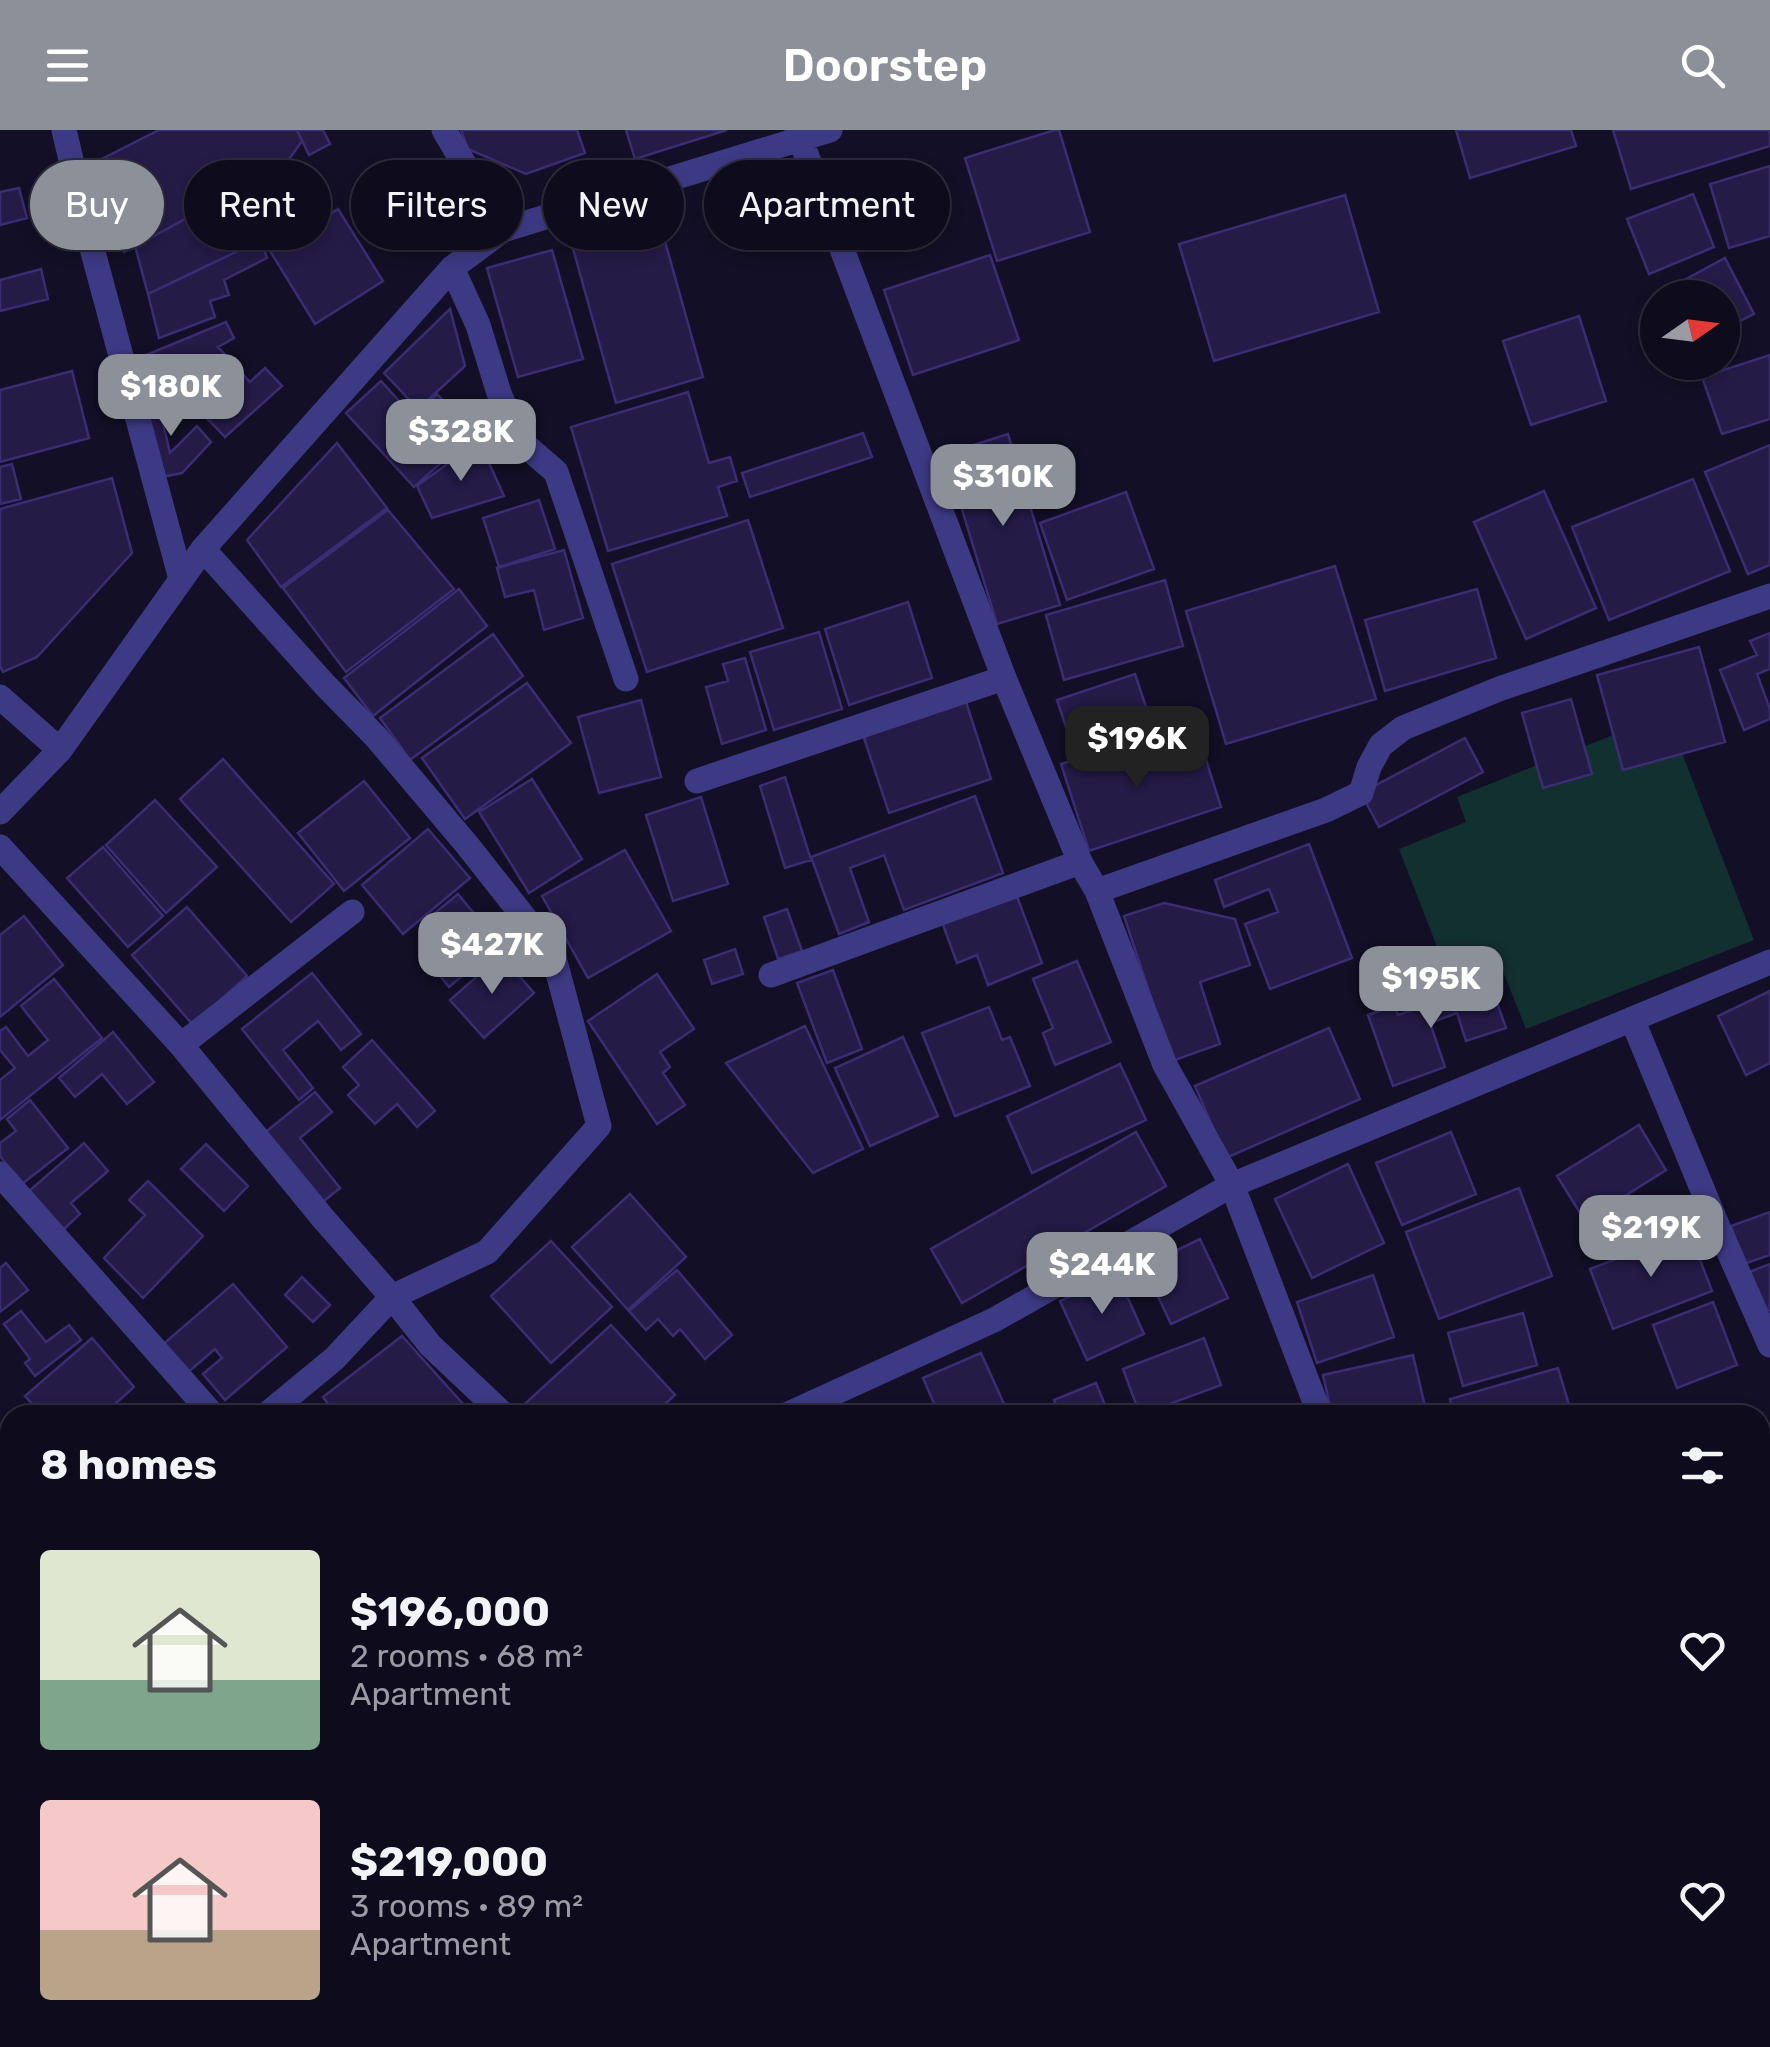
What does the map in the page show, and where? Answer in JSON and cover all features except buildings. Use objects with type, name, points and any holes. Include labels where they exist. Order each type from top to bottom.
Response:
[{"type":"street","points":[[64,130],[181,578]]},
{"type":"street","points":[[444,130],[462,160]]},
{"type":"street","points":[[523,224],[798,135],[830,130]]},
{"type":"street","points":[[798,135],[1004,678],[1080,862],[1097,891],[1165,1065],[1232,1185],[1316,1405]]},
{"type":"street","points":[[0,812],[60,750],[203,549],[452,268],[476,250]]},
{"type":"street","points":[[452,268],[478,325],[518,439],[556,472],[626,680]]},
{"type":"street","points":[[203,549],[376,737],[553,954],[598,1126],[487,1252],[392,1296],[334,1359],[278,1405]]},
{"type":"street","points":[[1097,891],[1326,810],[1361,793],[1369,766],[1381,746],[1403,728],[1499,689],[1770,596]]},
{"type":"street","points":[[697,781],[1004,678]]},
{"type":"street","points":[[0,697],[60,750]]},
{"type":"street","points":[[0,848],[181,1045],[430,1346],[493,1405]]},
{"type":"street","points":[[770,975],[1080,862]]},
{"type":"street","points":[[181,1045],[352,912]]},
{"type":"street","points":[[808,1405],[994,1320],[1232,1185],[1770,962]]},
{"type":"street","points":[[1632,1019],[1770,1345]]},
{"type":"street","points":[[0,1174],[204,1405]]},
{"type":"green space","points":[[1613,735],[1682,753],[1754,940],[1526,1029],[1502,969],[1453,988],[1399,849],[1466,822],[1457,797]]}]
